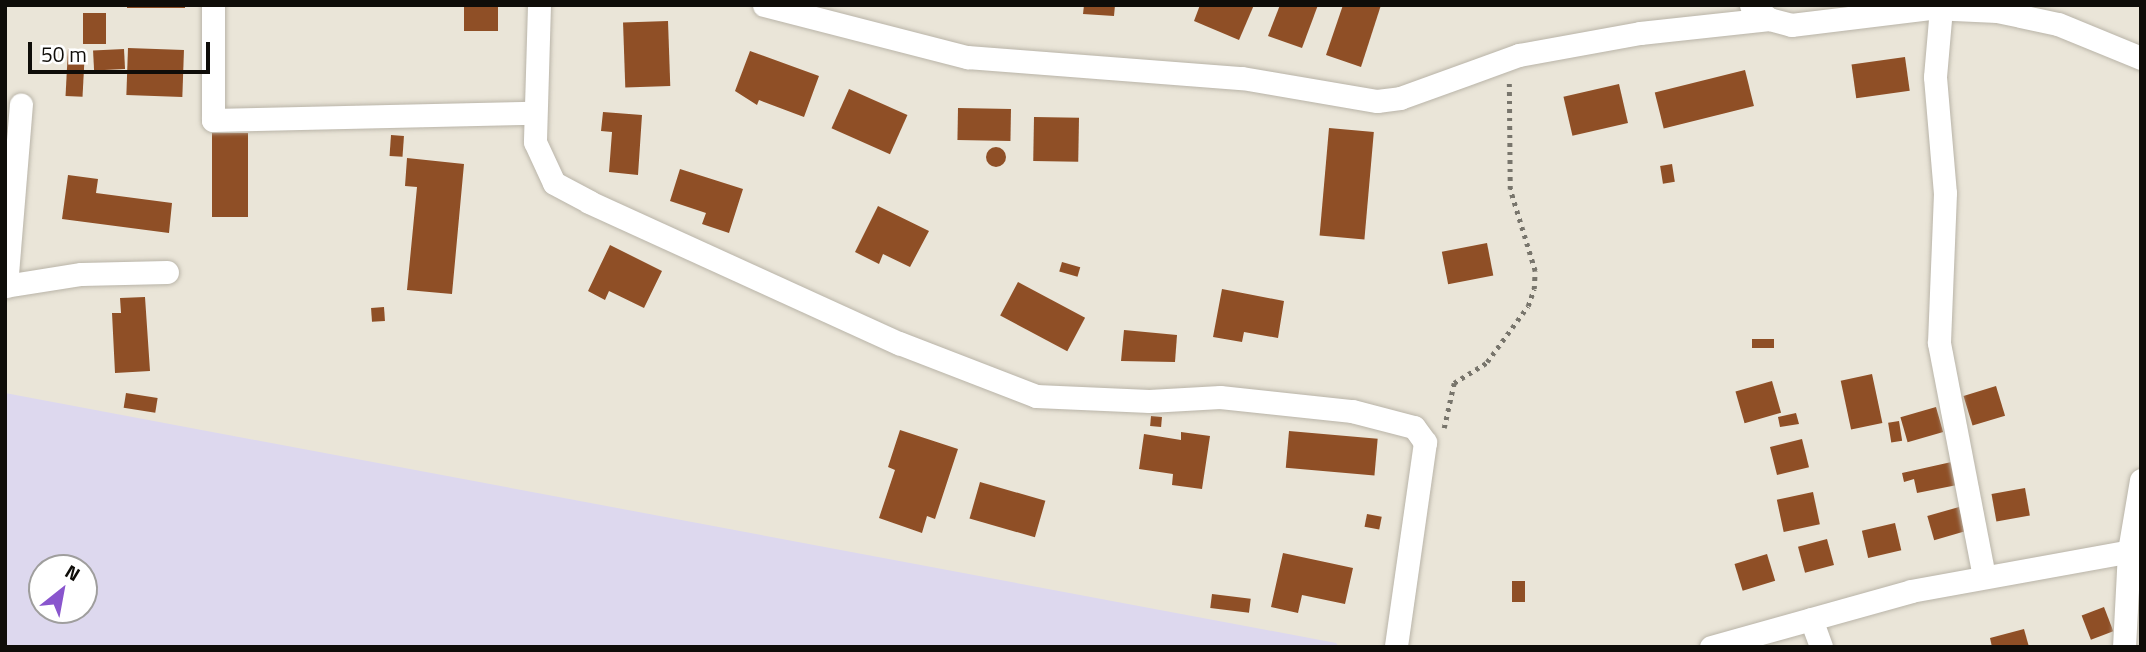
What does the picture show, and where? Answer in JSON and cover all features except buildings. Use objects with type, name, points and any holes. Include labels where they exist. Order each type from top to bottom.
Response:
[{"type":"street","points":[[213,5],[213,120],[532,113]]},
{"type":"street","points":[[539,5],[532,113],[535,142],[554,183],[589,202],[899,343],[1036,396],[1149,401],[1220,397],[1352,411],[1414,427],[1425,442],[1396,647]]},
{"type":"street","points":[[764,5],[967,57],[1242,78],[1377,101],[1400,98],[1506,58],[1760,12],[1828,23],[1941,8],[1997,10],[2058,24],[2141,58]]},
{"type":"street","points":[[1941,8],[1935,77],[1945,193],[1938,343],[1984,576]]},
{"type":"street","points":[[21,105],[5,286],[81,274],[167,272]]},
{"type":"street","points":[[2124,647],[2141,480]]},
{"type":"street","points":[[1711,647],[1984,576],[2135,550]]},
{"type":"street","points":[[1811,619],[1821,647]]},
{"type":"path","points":[[1424,452],[1447,423],[1454,383],[1488,362],[1528,306],[1534,289],[1535,271],[1510,189],[1506,58]]},
{"type":"shaded area","points":[[5,393],[1336,643],[1339,647],[5,647]]}]
